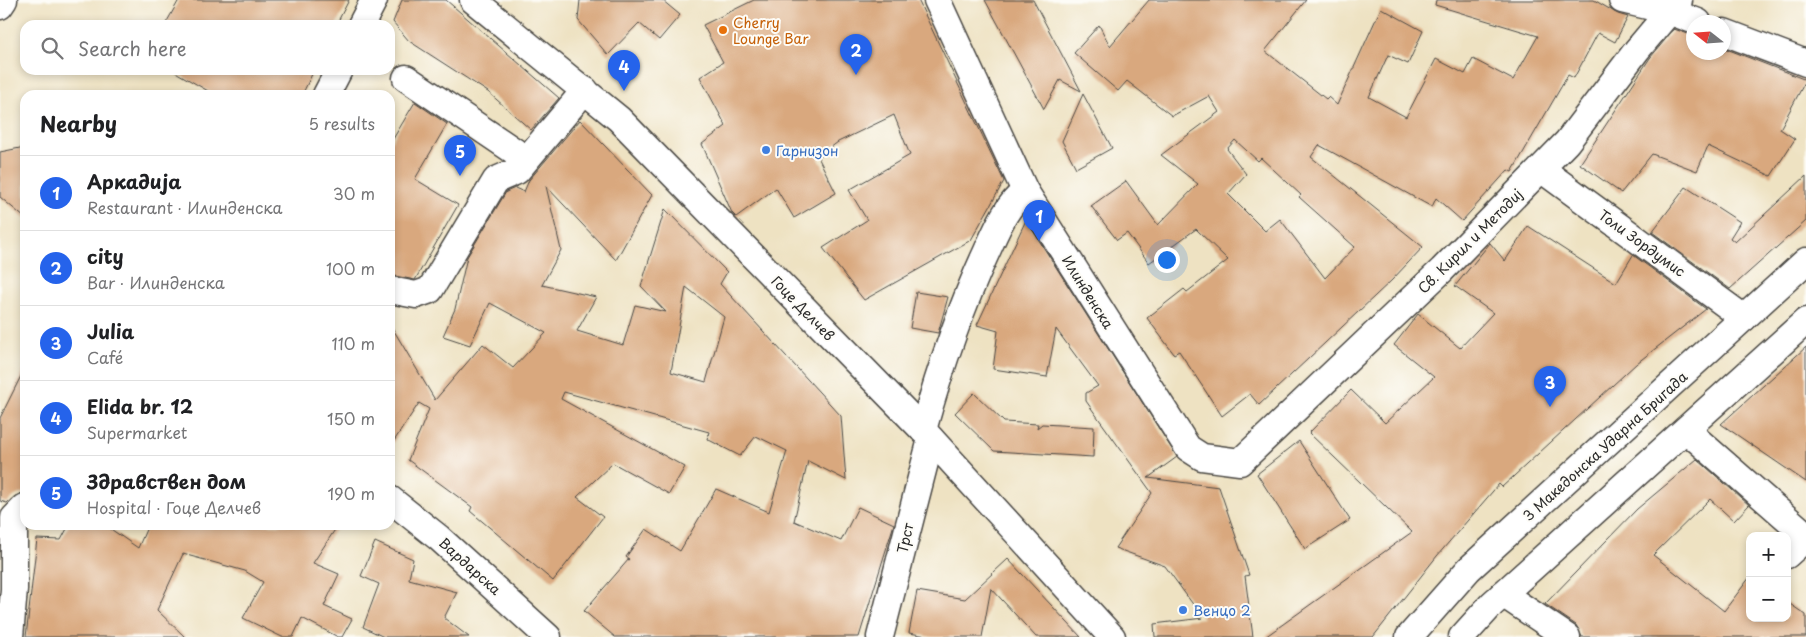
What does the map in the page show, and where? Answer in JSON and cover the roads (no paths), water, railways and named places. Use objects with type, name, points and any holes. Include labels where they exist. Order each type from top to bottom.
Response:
[{"type":"street","points":[[0,6],[4,0]]},
{"type":"street","points":[[364,20],[374,0]]},
{"type":"street","name":"Гоце Делчев","points":[[473,0],[585,90],[619,120],[927,435],[1068,586],[1112,637]]},
{"type":"street","name":"Илинденска","points":[[937,0],[1025,191],[1188,448],[1202,457],[1240,462]]},
{"type":"street","points":[[1622,0],[1674,6],[1688,15]]},
{"type":"street","name":"Св. Кирил и Методиј","points":[[1240,462],[1442,270],[1567,142],[1637,50],[1674,6]]},
{"type":"street","points":[[1731,34],[1801,54]]},
{"type":"street","points":[[329,90],[336,75]]},
{"type":"street","points":[[406,78],[526,159]]},
{"type":"street","points":[[395,291],[416,295],[430,290],[490,187],[496,180],[517,171],[585,90]]},
{"type":"street","name":"Толи Зордумис","points":[[1541,169],[1744,318]]},
{"type":"street","name":"Трст","points":[[880,637],[950,342],[970,287],[1011,203],[1025,191]]},
{"type":"street","name":"3 Македонска Ударна Бригада","points":[[1410,637],[1469,569],[1806,261]]},
{"type":"street","points":[[1462,637],[1503,594],[1806,321]]},
{"type":"street","points":[[1686,430],[1806,536],[1791,551]]},
{"type":"street","name":"Вардарска","points":[[395,503],[439,538],[532,632]]},
{"type":"street","points":[[10,637],[14,589],[13,514]]},
{"type":"street","points":[[1503,594],[1567,637]]},
{"type":"place","name":"Cherry Lounge Bar","points":[[723,30]]},
{"type":"place","name":"city","points":[[856,75]]},
{"type":"place","name":"Elida br. 12","points":[[624,91]]},
{"type":"place","name":"Гарнизон","points":[[766,150]]},
{"type":"place","name":"Здравствен дом","points":[[460,176]]},
{"type":"place","name":"Аркадија","points":[[1039,241]]},
{"type":"place","name":"Julia","points":[[1550,407]]},
{"type":"place","name":"Венцо 2","points":[[1183,610]]}]
